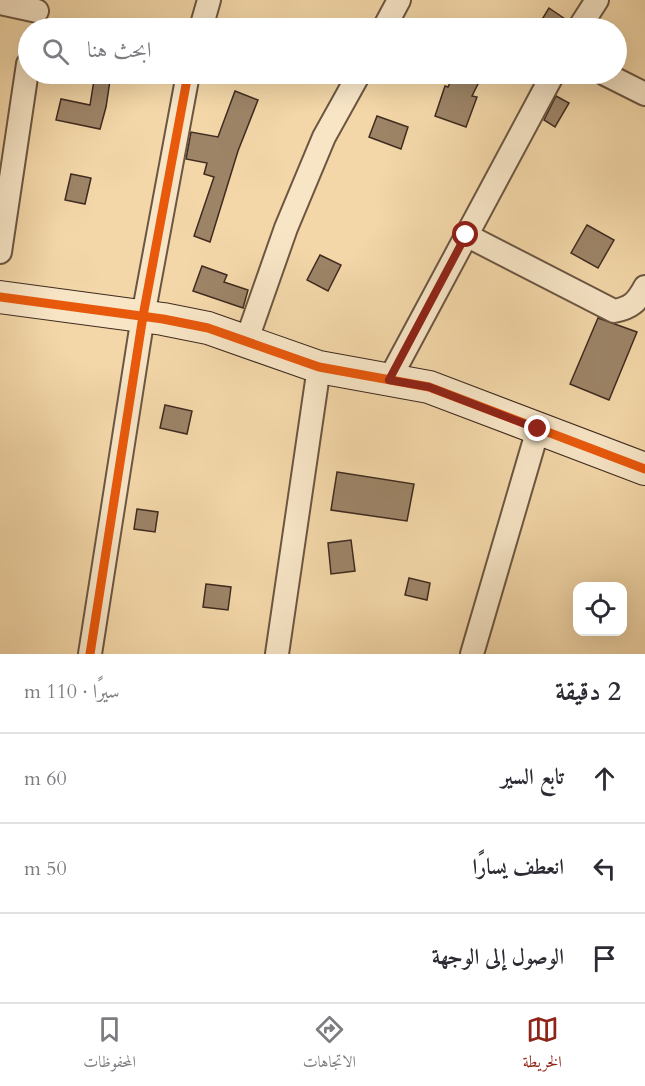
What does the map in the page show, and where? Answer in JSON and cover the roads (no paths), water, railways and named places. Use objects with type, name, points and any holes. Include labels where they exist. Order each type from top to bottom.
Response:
[{"type":"street","points":[[204,18],[209,0]]},
{"type":"street","points":[[389,18],[399,0]]},
{"type":"street","points":[[585,18],[597,0]]},
{"type":"street","points":[[0,3],[36,13]]},
{"type":"street","points":[[0,252],[25,84]]},
{"type":"street","points":[[90,654],[142,316],[186,84]]},
{"type":"street","points":[[246,342],[298,197],[324,137],[353,84]]},
{"type":"street","points":[[389,380],[548,84]]},
{"type":"street","points":[[625,84],[645,94]]},
{"type":"street","points":[[466,235],[614,311],[628,308],[639,299],[645,287]]},
{"type":"street","points":[[0,297],[142,316],[208,328],[319,367],[429,387],[645,469]]},
{"type":"street","points":[[277,654],[319,367]]},
{"type":"street","points":[[472,654],[538,429]]}]
